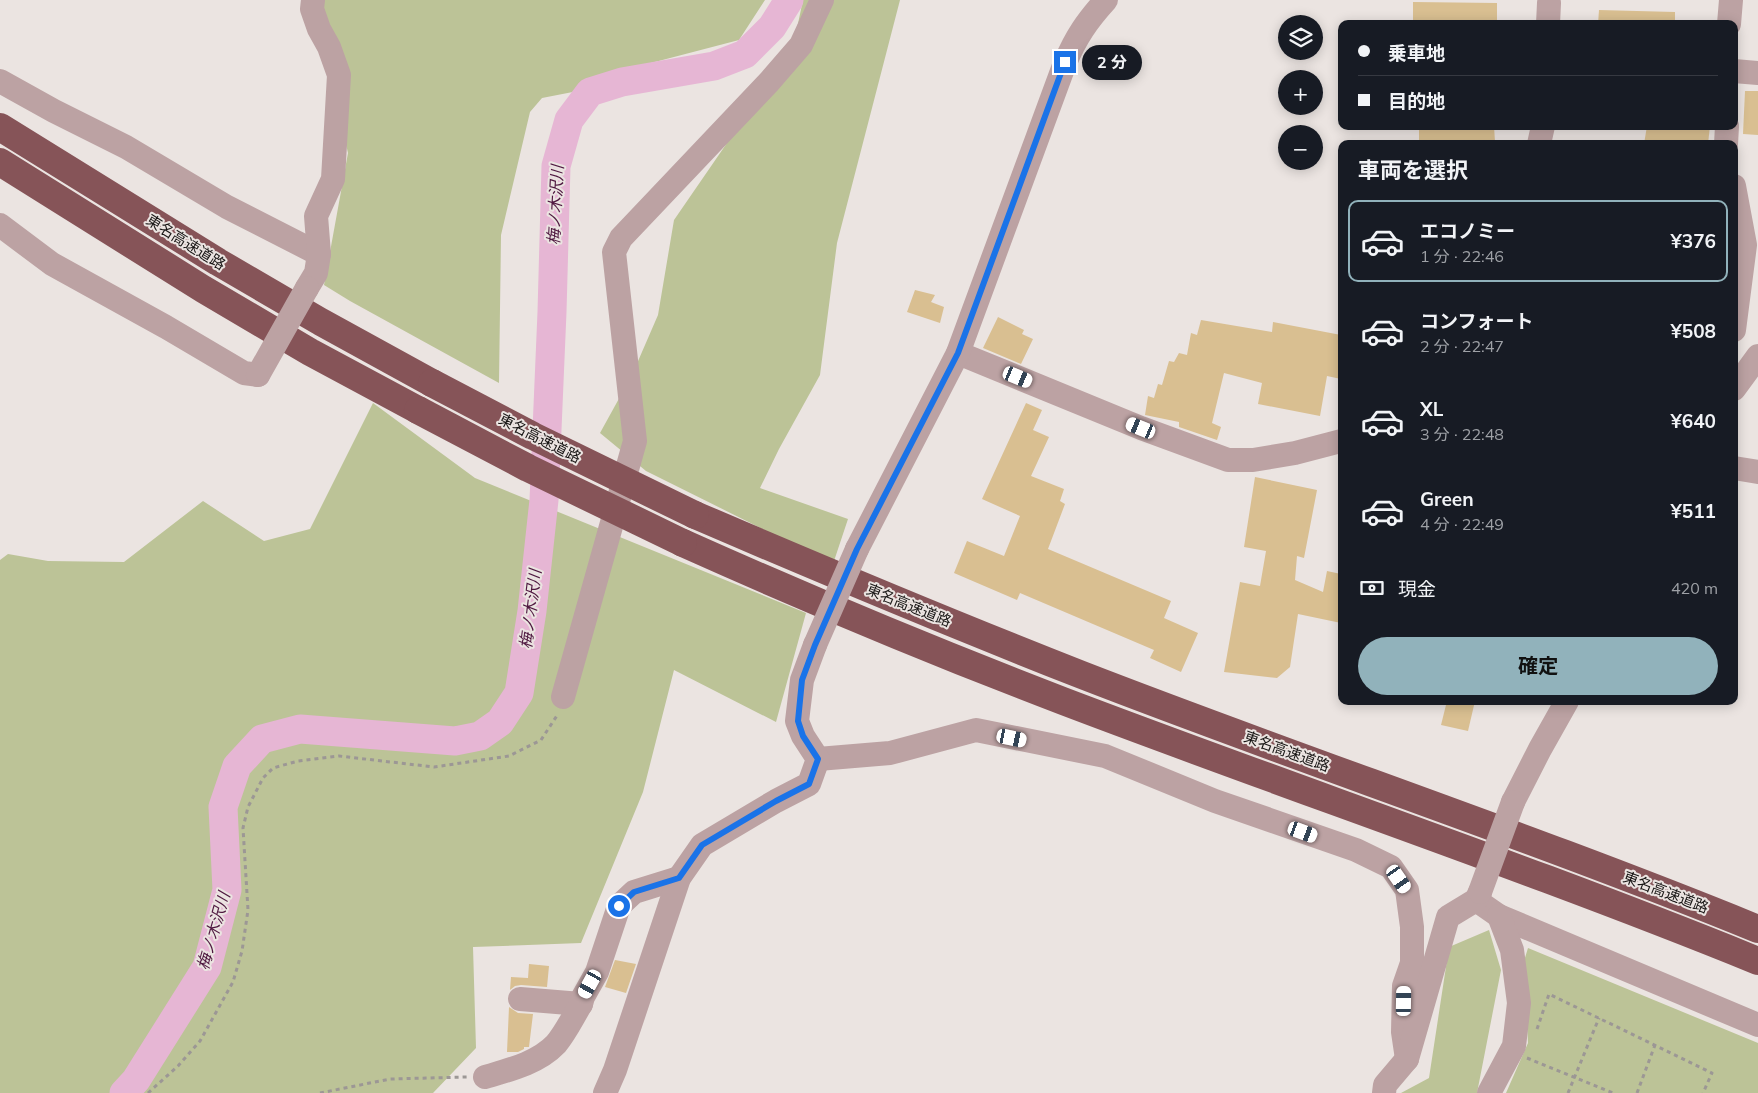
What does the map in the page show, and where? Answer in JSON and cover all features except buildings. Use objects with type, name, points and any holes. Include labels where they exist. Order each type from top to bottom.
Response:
[{"type":"highway","name":"東名高速道路","points":[[0,127],[218,262],[322,322],[533,436],[695,515],[812,566],[1081,674],[1489,824],[1758,929]]},
{"type":"highway","name":"東名高速道路","points":[[0,162],[310,352],[528,468],[683,543],[806,598],[1060,700],[1476,852],[1758,961]]},
{"type":"street","points":[[0,225],[52,264],[244,373],[258,375],[316,273],[319,254],[316,216],[333,180],[339,75],[312,9],[314,0]]},
{"type":"street","points":[[562,696],[635,441],[614,252],[621,238],[801,45],[822,0]]},
{"type":"street","points":[[818,759],[803,736],[798,721],[802,680],[815,645],[857,549],[958,353],[1065,62],[1087,22],[1106,0]]},
{"type":"street","points":[[1729,20],[1731,0]]},
{"type":"street","points":[[1738,72],[1758,73]]},
{"type":"street","points":[[0,81],[54,111],[126,147],[227,207],[319,254]]},
{"type":"street","points":[[1738,207],[1745,245],[1738,299]]},
{"type":"street","points":[[958,353],[1141,428],[1228,460],[1253,460],[1296,453],[1338,441]]},
{"type":"street","points":[[1738,384],[1758,356]]},
{"type":"street","points":[[1738,469],[1758,472]]},
{"type":"street","points":[[1384,1093],[1385,1085],[1407,1059],[1448,916],[1478,896],[1513,802],[1565,705]]},
{"type":"street","points":[[818,759],[890,753],[976,730],[1105,756],[1215,800],[1356,850],[1391,867],[1407,890],[1412,927],[1412,962],[1404,986],[1403,1032],[1407,1059]]},
{"type":"street","points":[[605,1093],[615,1070],[679,878],[702,845],[776,801],[809,784],[818,759]]},
{"type":"street","points":[[485,1077],[518,1067],[538,1057],[556,1044],[581,1004],[597,972],[619,906],[634,892],[679,878]]},
{"type":"street","points":[[1478,896],[1499,916],[1758,1025]]},
{"type":"street","points":[[1489,1093],[1514,1046],[1519,1002],[1512,950],[1499,916]]},
{"type":"street","points":[[520,999],[581,1004]]},
{"type":"path","points":[[148,1093],[178,1066],[200,1041],[233,982],[242,951],[248,910],[243,828],[248,807],[263,778],[273,768],[298,761],[339,756],[434,767],[509,756],[541,740],[558,716],[562,696]]},
{"type":"path","points":[[1536,1031],[1549,994],[1712,1073],[1703,1093]]},
{"type":"path","points":[[1568,1093],[1598,1018]]},
{"type":"path","points":[[1637,1093],[1655,1045]]},
{"type":"path","points":[[1523,1067],[1530,1049]]},
{"type":"path","points":[[1527,1058],[1613,1093]]},
{"type":"path","points":[[320,1093],[390,1079],[485,1077]]},
{"type":"green space","points":[[321,0],[765,0],[739,40],[628,69],[583,90],[542,98],[530,112],[501,235],[499,383],[324,285],[348,153],[337,105]]},
{"type":"green space","points":[[803,0],[900,0],[837,243],[820,375],[779,449],[760,488],[848,519],[833,564],[646,471],[600,433],[632,375],[658,315],[674,220],[793,47]]},
{"type":"green space","points":[[373,403],[475,478],[806,613],[776,722],[674,670],[643,792],[581,943],[473,947],[476,1048],[433,1093],[0,1093],[0,560],[8,554],[48,561],[124,562],[203,501],[264,541],[310,529]]},
{"type":"green space","points":[[1489,930],[1501,970],[1477,1093],[1401,1093],[1429,1078],[1449,947]]},
{"type":"green space","points":[[1528,948],[1758,1043],[1758,1093],[1506,1093],[1528,1043],[1524,961]]},
{"type":"waterway","name":"梅ノ木沢川","points":[[124,1093],[136,1080],[207,967],[227,890],[223,807],[237,766],[262,739],[300,729],[455,741],[480,736],[500,722],[519,693],[532,611],[544,500],[556,166],[569,120],[590,92],[622,82],[714,66],[745,54],[772,27],[789,0]]},
{"type":"route","points":[[619,906],[634,892],[679,878],[702,845],[776,801],[809,784],[818,759],[803,736],[798,721],[802,680],[815,645],[857,549],[958,353],[1065,62]]}]
